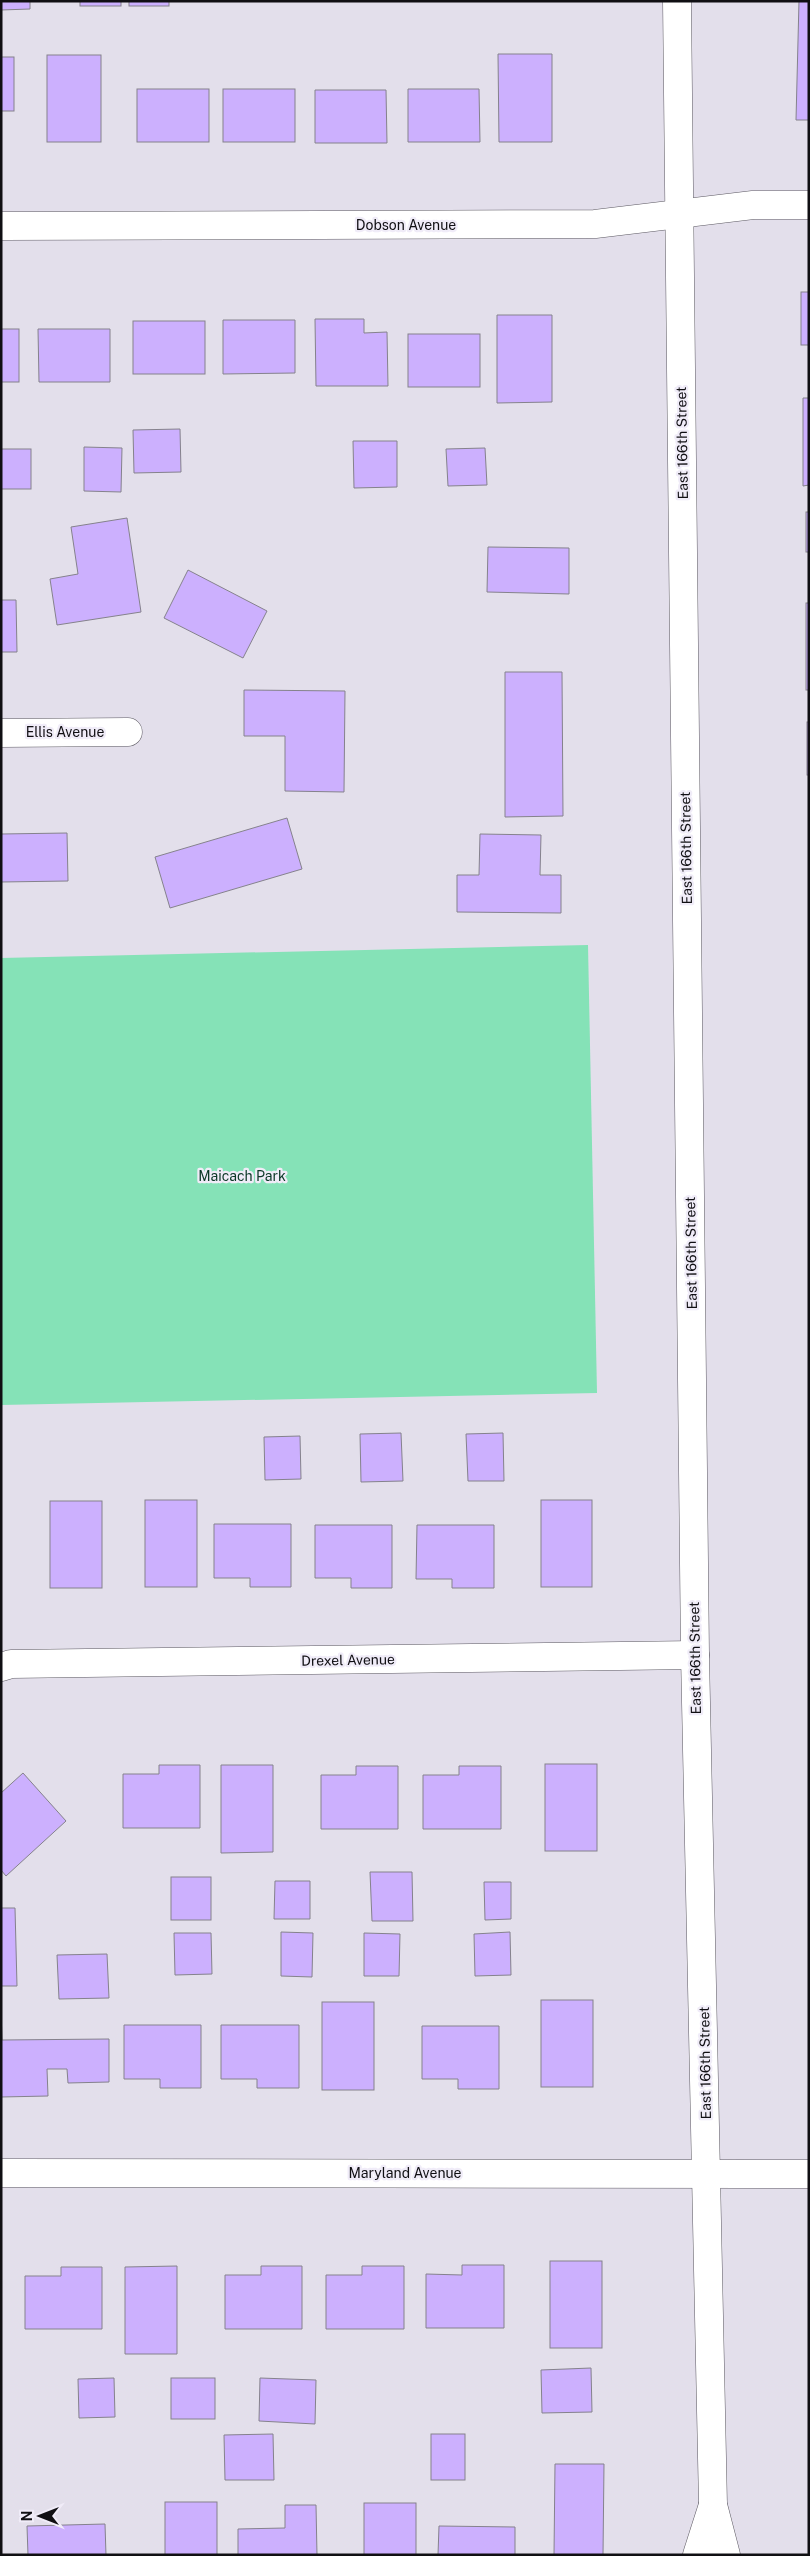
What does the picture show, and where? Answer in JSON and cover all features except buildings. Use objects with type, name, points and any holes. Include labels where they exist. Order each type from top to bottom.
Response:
[{"type":"street","name":"East 166th Street","points":[[677,1],[695,1655],[713,2505],[726,2555]]},
{"type":"street","name":"Dobson Avenue","points":[[1,226],[595,224],[753,205],[809,205]]},
{"type":"street","name":"Ellis Avenue","points":[[1,733],[128,732]]},
{"type":"street","name":"Drexel Avenue","points":[[1,1667],[11,1664],[695,1655]]},
{"type":"street","name":"Maryland Avenue","points":[[1,2173],[809,2174]]},
{"type":"street","name":"East 166th Street","points":[[697,2555],[713,2505]]},
{"type":"green space","name":"Maicach Park","points":[[588,945],[597,1393],[1,1405],[1,958]]}]
